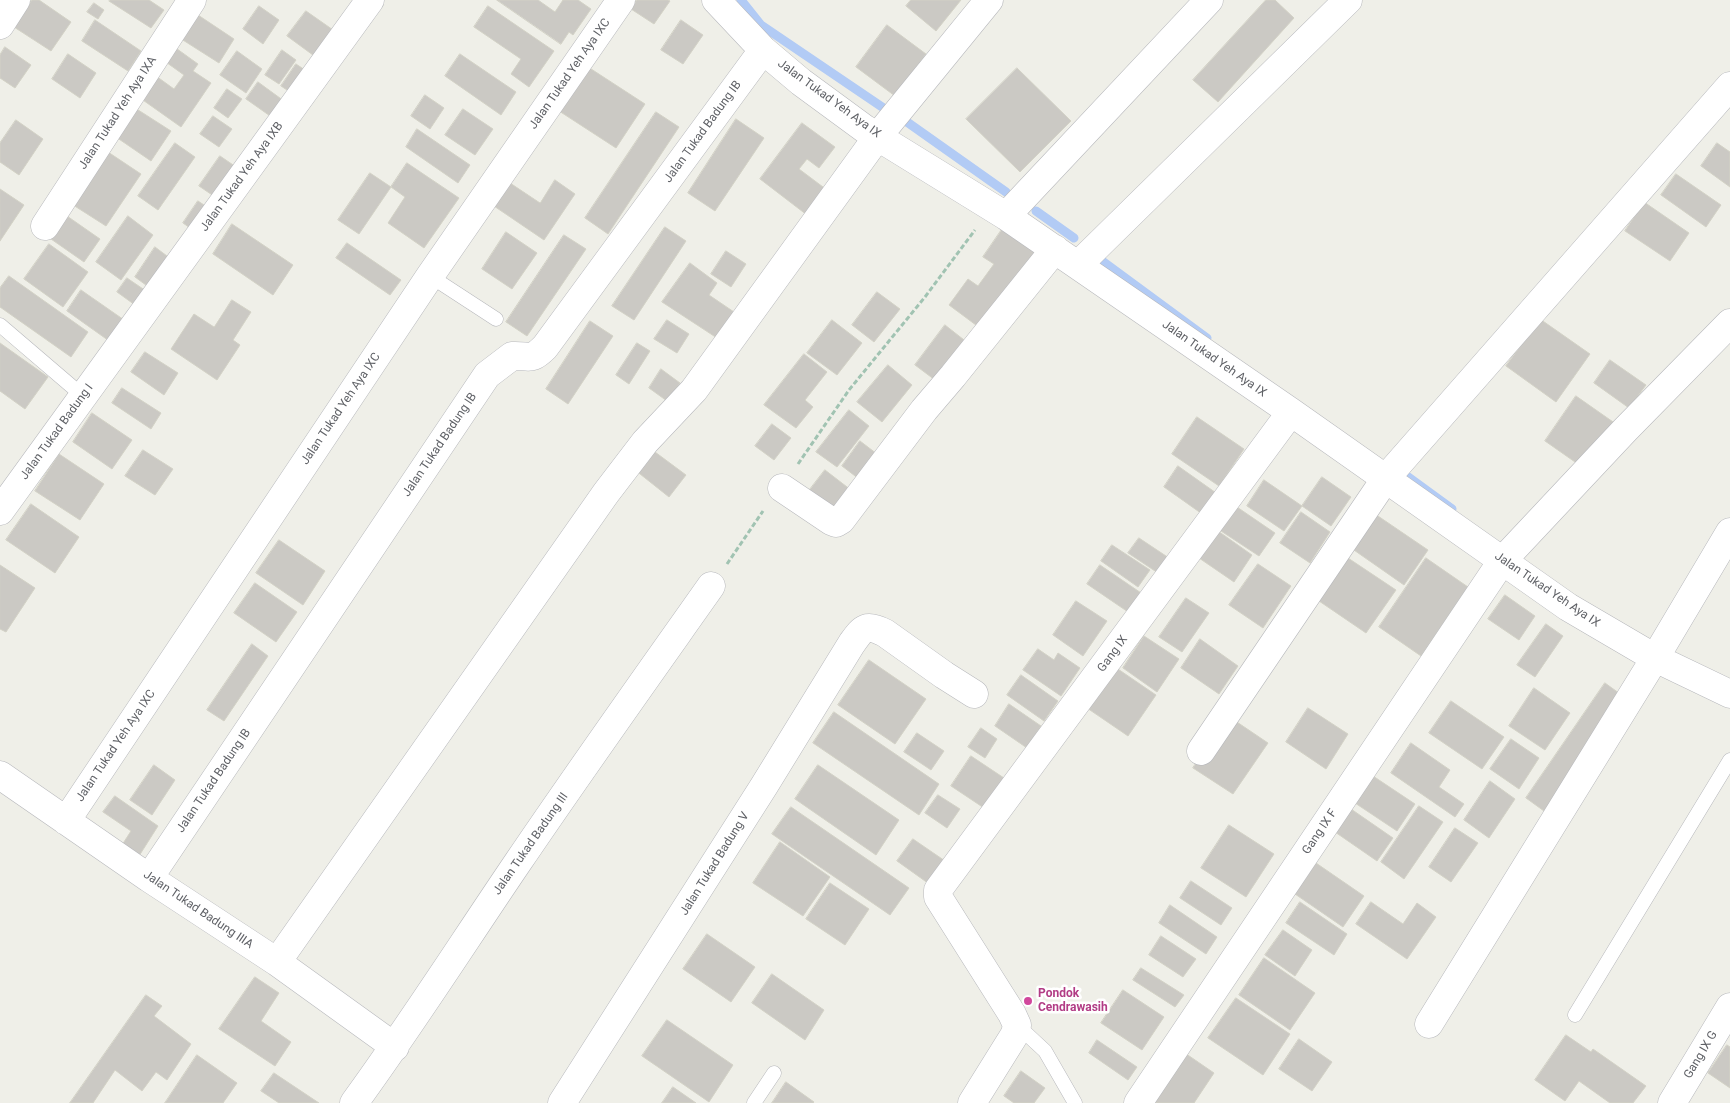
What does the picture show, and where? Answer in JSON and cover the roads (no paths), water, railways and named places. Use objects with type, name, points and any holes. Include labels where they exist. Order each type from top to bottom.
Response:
[{"type":"street","points":[[0,25],[16,0]]},
{"type":"street","name":"Jalan Tukad Yeh Aya IXA","points":[[45,226],[192,0]]},
{"type":"street","name":"Jalan Tukad Yeh Aya IXB","points":[[115,353],[370,0]]},
{"type":"street","name":"Jalan Tukad Yeh Aya IXC","points":[[66,821],[430,276],[621,0]]},
{"type":"street","points":[[277,962],[600,500],[645,442],[694,390],[878,136],[989,0]]},
{"type":"street","points":[[999,211],[1209,0]]},
{"type":"street","points":[[1078,265],[1348,0]]},
{"type":"street","name":"Jalan Tukad Yeh Aya IX","points":[[718,1],[763,50],[865,130],[878,136],[999,211],[1386,478],[1568,607],[1655,658],[1730,694]]},
{"type":"street","name":"Jalan Tukad Badung IB","points":[[148,878],[487,375],[512,356],[530,358],[545,347],[763,50]]},
{"type":"street","points":[[1201,752],[1386,478],[1730,86]]},
{"type":"street","points":[[782,488],[831,521],[836,523],[841,520],[924,410],[1055,249]]},
{"type":"street","name":"Gang IX F","points":[[1138,1103],[1502,561],[1625,430],[1730,323]]},
{"type":"street","name":"Jalan Tukad Badung I","points":[[0,511],[115,353]]},
{"type":"street","name":"Gang IX","points":[[1017,1025],[1012,1014],[938,897],[938,890],[1291,412]]},
{"type":"street","points":[[1429,1024],[1655,658],[1730,532]]},
{"type":"street","name":"Jalan Tukad Badung III","points":[[354,1103],[395,1047],[449,963],[536,836],[711,586]]},
{"type":"street","name":"Jalan Tukad Badung V","points":[[568,1101],[862,629],[875,628],[885,633],[974,694]]},
{"type":"street","name":"Jalan Tukad Badung IIIA","points":[[0,775],[148,878],[277,962],[395,1047]]},
{"type":"street","name":"Gang IX G","points":[[1672,1103],[1730,1008]]},
{"type":"street","points":[[972,1103],[1015,1034],[1017,1025]]},
{"type":"lane","points":[[430,276],[496,319]]},
{"type":"lane","points":[[0,325],[83,396]]},
{"type":"lane","points":[[1575,1015],[1730,760]]},
{"type":"lane","points":[[1017,1025],[1045,1051],[1075,1103]]},
{"type":"lane","points":[[754,1103],[774,1073]]},
{"type":"waterway","points":[[741,0],[761,25],[885,109]]},
{"type":"waterway","points":[[907,122],[1006,192]]},
{"type":"waterway","points":[[1036,211],[1074,238]]},
{"type":"waterway","points":[[1101,260],[1207,338]]},
{"type":"waterway","points":[[1404,474],[1452,509]]},
{"type":"place","name":"Pondok Cendrawasih","points":[[1028,1001]]}]
